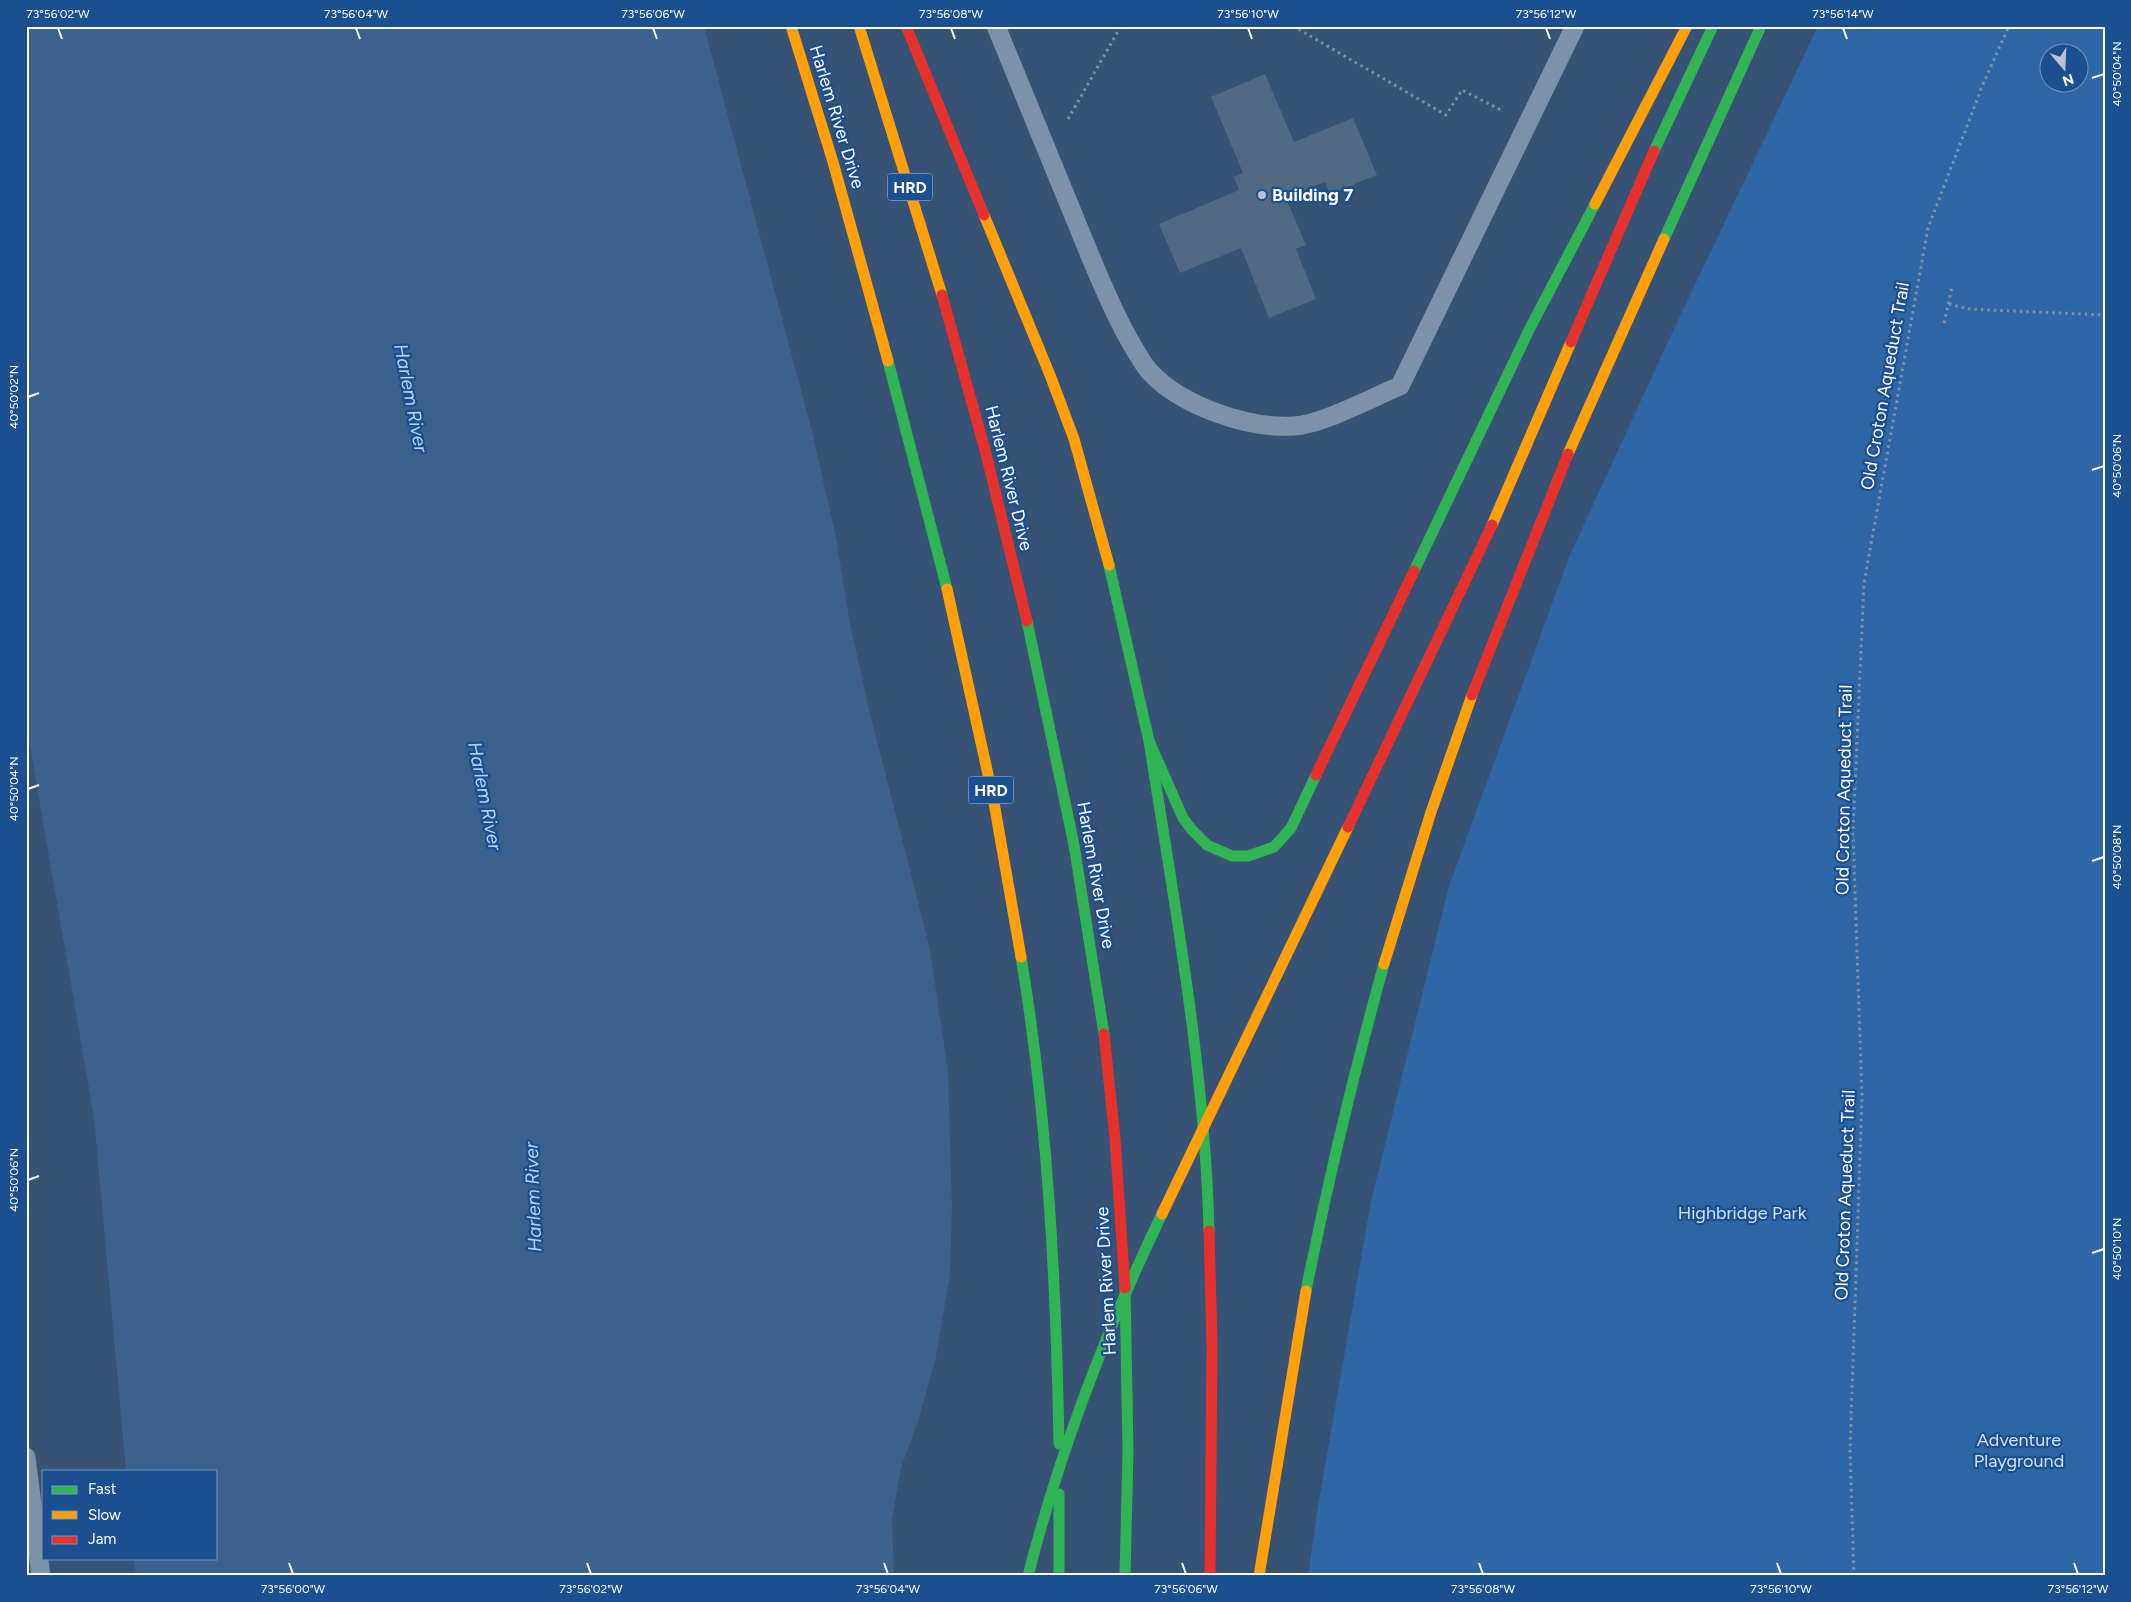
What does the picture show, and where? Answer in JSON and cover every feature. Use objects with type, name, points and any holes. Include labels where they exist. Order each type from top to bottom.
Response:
[{"type":"main road","name":"Harlem River Drive","points":[[790,26],[839,184],[950,596],[982,746],[1010,893],[1034,1042],[1050,1207],[1057,1335],[1058,1576]]},
{"type":"main road","name":"Harlem River Drive","points":[[859,26],[916,205],[996,490],[1031,637],[1064,790],[1089,927],[1116,1146],[1125,1292],[1129,1424],[1125,1576]]},
{"type":"main road","points":[[906,26],[1050,375],[1074,440],[1094,506],[1111,574],[1149,741],[1188,988],[1208,1186],[1212,1344],[1210,1576]]},
{"type":"main road","points":[[1149,741],[1183,818],[1207,845],[1232,856],[1248,856],[1274,847],[1284,838],[1291,828],[1529,330],[1686,26]]},
{"type":"main road","points":[[1028,1576],[1038,1534],[1065,1444],[1095,1364],[1129,1283],[1482,548],[1646,169],[1713,26]]},
{"type":"main road","points":[[1259,1576],[1305,1295],[1329,1176],[1360,1050],[1393,931],[1431,812],[1467,707],[1572,443],[1761,26]]},
{"type":"lane","points":[[996,26],[1108,299],[1140,358],[1150,371],[1178,393],[1216,412],[1258,425],[1296,426],[1315,422],[1400,386],[1575,26]]},
{"type":"lane","points":[[26,1457],[41,1576]]},
{"type":"path","points":[[1048,155],[1121,26]]},
{"type":"path","points":[[1293,26],[1446,114],[1462,90],[1528,123]]},
{"type":"path","name":"Old Croton Aqueduct Trail","points":[[1854,1576],[1850,1451],[1862,1097],[1853,832],[1864,583],[1928,228],[1983,84],[2009,26]]},
{"type":"path","points":[[1944,323],[1952,287]]},
{"type":"path","points":[[1949,304],[1968,308],[2105,315]]},
{"type":"green space","name":"Highbridge Park","points":[[1818,26],[2105,26],[2105,1576],[1308,1576],[1318,1506],[1371,1201],[1449,886],[1569,557],[1672,333]]},
{"type":"water","name":"Harlem River","points":[[26,26],[704,26],[812,431],[836,537],[850,623],[868,705],[930,949],[948,1072],[952,1206],[950,1275],[936,1357],[919,1418],[901,1468],[892,1520],[894,1576],[136,1576],[134,1560],[218,1560],[218,1470],[126,1470],[94,1118],[26,723]]},
{"type":"building","name":"Building 7","points":[[1265,74],[1294,142],[1353,118],[1377,175],[1330,194],[1325,182],[1297,193],[1298,196],[1287,201],[1306,245],[1296,249],[1316,299],[1269,318],[1241,248],[1180,273],[1159,224],[1239,190],[1234,177],[1243,173],[1211,97]]},
{"type":"traffic: fast","points":[[1654,151],[1713,26]]},
{"type":"traffic: fast","points":[[1664,239],[1761,26]]},
{"type":"traffic: fast","points":[[1414,571],[1529,330],[1595,204]]},
{"type":"traffic: fast","points":[[888,361],[947,589]]},
{"type":"traffic: fast","points":[[1109,565],[1149,741],[1183,818],[1192,830],[1207,845],[1232,856],[1248,856],[1274,847],[1291,828],[1316,775]]},
{"type":"traffic: fast","points":[[1027,621],[1074,845],[1104,1034]]},
{"type":"traffic: fast","points":[[1149,741],[1195,1047],[1206,1170],[1209,1231]]},
{"type":"traffic: fast","points":[[1021,957],[1038,1078],[1049,1200],[1056,1322],[1059,1444]]},
{"type":"traffic: fast","points":[[1306,1291],[1342,1126],[1384,964]]},
{"type":"traffic: fast","points":[[1028,1576],[1055,1483],[1086,1391],[1103,1346],[1162,1214]]},
{"type":"traffic: fast","points":[[1125,1288],[1128,1451],[1125,1576]]},
{"type":"traffic: fast","points":[[1059,1494],[1059,1576]]},
{"type":"traffic: slow","points":[[791,26],[833,162],[888,361]]},
{"type":"traffic: slow","points":[[859,26],[942,295]]},
{"type":"traffic: slow","points":[[1595,204],[1687,26]]},
{"type":"traffic: slow","points":[[984,215],[1050,375],[1074,439],[1109,565]]},
{"type":"traffic: slow","points":[[1568,454],[1664,239]]},
{"type":"traffic: slow","points":[[1492,525],[1571,342]]},
{"type":"traffic: slow","points":[[947,589],[993,797],[1021,957]]},
{"type":"traffic: slow","points":[[1384,964],[1431,812],[1472,695]]},
{"type":"traffic: slow","points":[[1162,1214],[1348,827]]},
{"type":"traffic: slow","points":[[1259,1576],[1306,1291]]},
{"type":"traffic: jam","points":[[906,26],[984,215]]},
{"type":"traffic: jam","points":[[1571,342],[1654,151]]},
{"type":"traffic: jam","points":[[942,295],[985,450],[1027,621]]},
{"type":"traffic: jam","points":[[1472,695],[1568,454]]},
{"type":"traffic: jam","points":[[1348,827],[1492,525]]},
{"type":"traffic: jam","points":[[1316,775],[1414,571]]},
{"type":"traffic: jam","points":[[1104,1034],[1115,1138],[1125,1288]]},
{"type":"traffic: jam","points":[[1209,1231],[1212,1345],[1210,1576]]},
{"type":"place","name":"Building 7","points":[[1262,195]]},
{"type":"park label","name":"Adventure Playground","points":[[2019,1450]]}]
